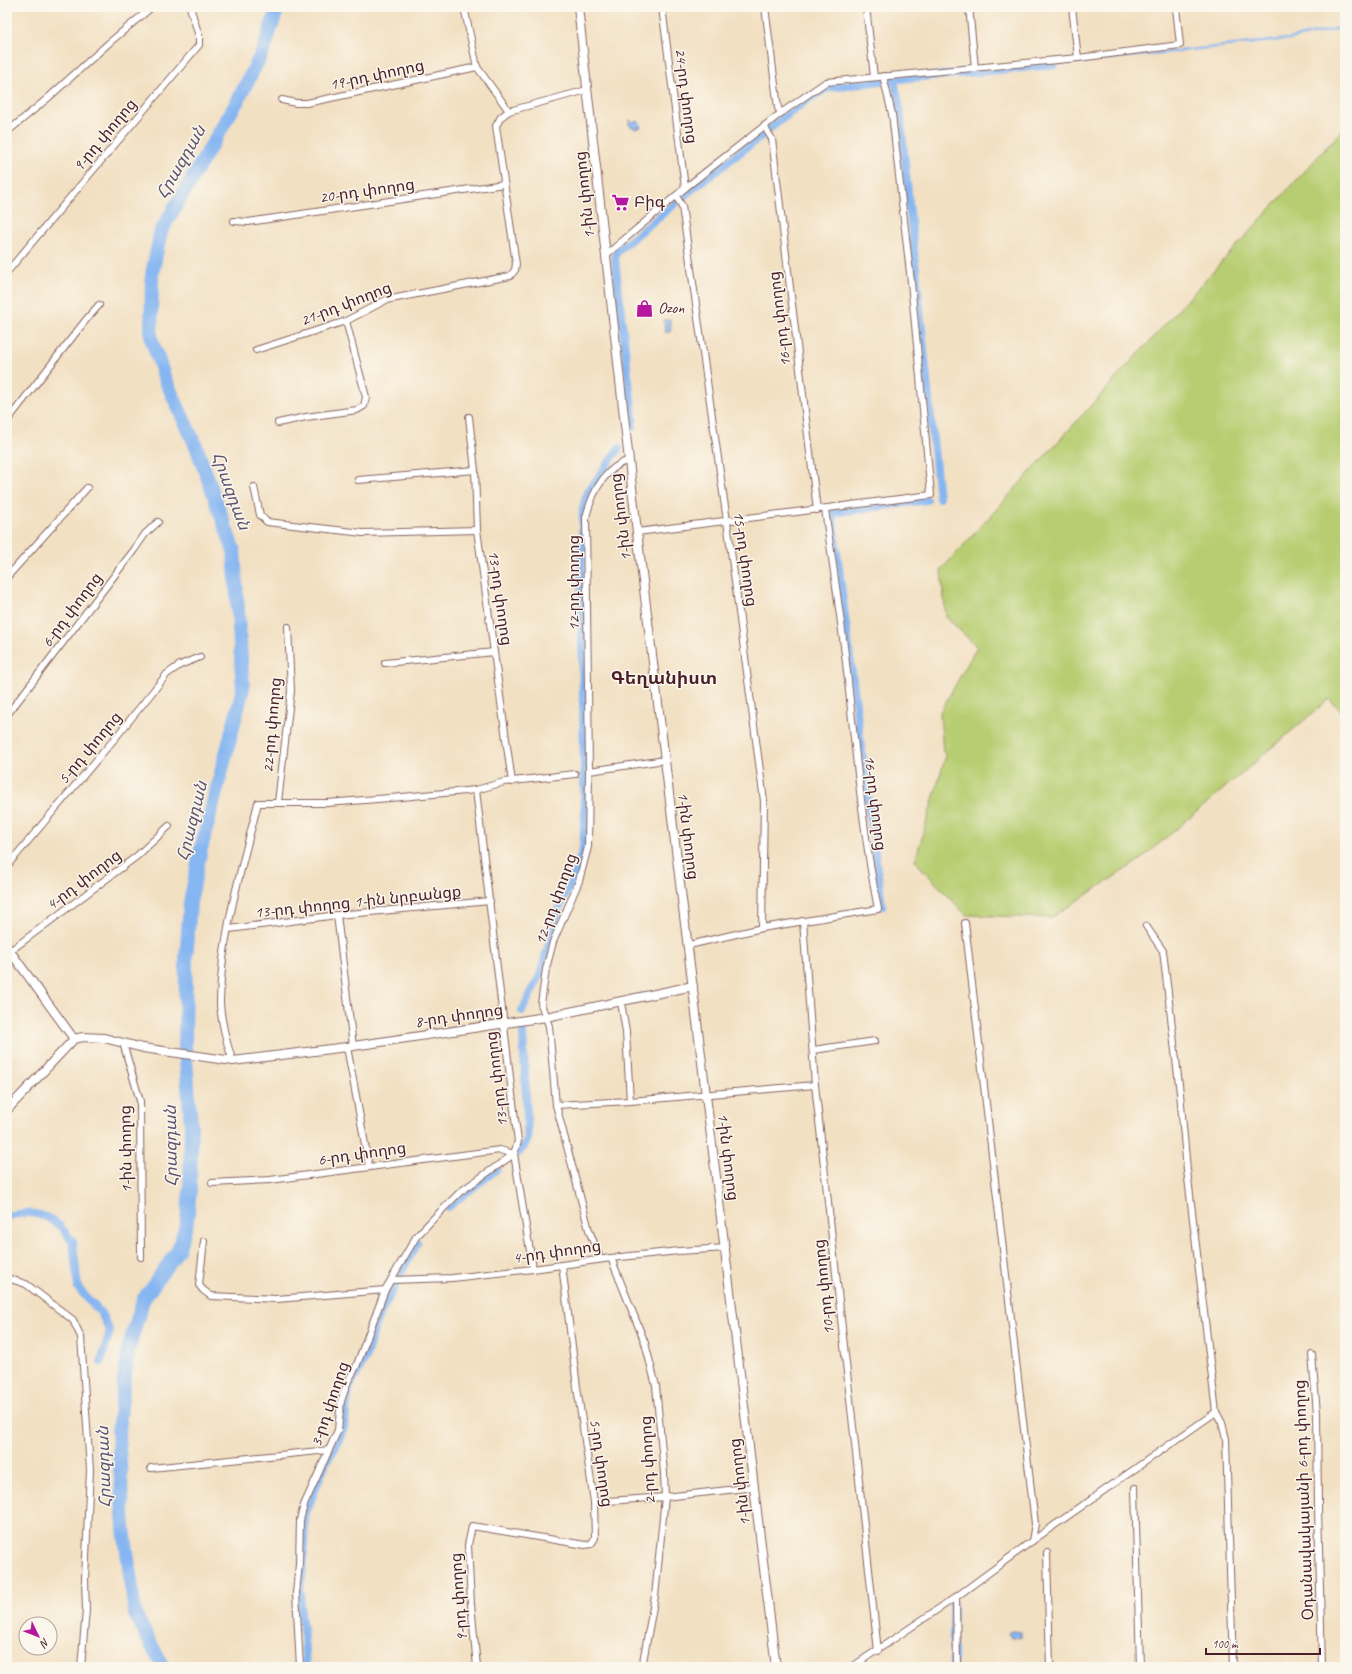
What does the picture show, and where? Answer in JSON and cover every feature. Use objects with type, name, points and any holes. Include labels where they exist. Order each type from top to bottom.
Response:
[{"type":"main road","name":"1-ին փողոց","points":[[578,7],[637,532],[675,845],[689,945],[776,1667]]},
{"type":"main road","points":[[8,949],[74,1039]]},
{"type":"main road","name":"8-րդ փողոց","points":[[123,1043],[142,1048],[230,1060],[350,1046],[504,1024],[621,1002],[693,986]]},
{"type":"main road","points":[[8,1105],[74,1039],[83,1037],[104,1038],[123,1043]]},
{"type":"street","points":[[7,132],[48,98],[115,37],[152,7]]},
{"type":"street","name":"9-րդ փողոց","points":[[7,272],[199,45],[199,36],[190,7]]},
{"type":"street","points":[[464,7],[477,67],[509,111]]},
{"type":"street","name":"24-րդ փողոց","points":[[662,7],[685,188]]},
{"type":"street","points":[[765,7],[778,108],[781,113]]},
{"type":"street","points":[[866,7],[874,77]]},
{"type":"street","points":[[969,7],[976,68]]},
{"type":"street","points":[[1072,7],[1078,58]]},
{"type":"street","points":[[606,255],[685,188],[781,113],[826,82],[1078,58],[1180,45],[1176,7]]},
{"type":"street","name":"19-րդ փողոց","points":[[282,100],[296,104],[307,103],[477,67]]},
{"type":"street","points":[[637,532],[825,510],[931,495],[911,282],[893,121],[883,76]]},
{"type":"street","points":[[504,184],[496,126],[501,117],[509,111],[588,90]]},
{"type":"street","name":"16-րդ փողոց","points":[[764,126],[772,139],[817,510]]},
{"type":"street","name":"20-րդ փողոց","points":[[234,221],[248,222],[504,184]]},
{"type":"street","name":"21-րդ փողոց","points":[[256,350],[346,321],[386,300],[510,276],[515,270],[516,264],[504,184]]},
{"type":"street","name":"15-րդ փողոց","points":[[676,196],[682,206],[727,521],[764,801],[762,928]]},
{"type":"street","points":[[7,421],[99,305]]},
{"type":"street","points":[[278,423],[306,417],[357,410],[364,406],[366,396],[346,321]]},
{"type":"street","name":"13-րդ փողոց","points":[[469,417],[475,470],[477,530],[512,782]]},
{"type":"street","name":"12-րդ փողոց","points":[[600,1259],[589,1230],[556,1104],[549,1026],[541,1004],[552,942],[579,881],[588,847],[589,771],[586,517],[590,502],[599,485],[609,472],[621,463],[629,460]]},
{"type":"street","points":[[358,480],[475,470]]},
{"type":"street","points":[[254,487],[260,515],[267,522],[363,533],[477,530]]},
{"type":"street","points":[[7,577],[86,488]]},
{"type":"street","name":"16-րդ փողոց","points":[[689,945],[762,928],[878,909],[870,872],[846,663],[825,510]]},
{"type":"street","name":"6-րդ փողոց","points":[[7,715],[145,534],[158,522]]},
{"type":"street","name":"22-րդ փողոց","points":[[278,802],[291,691],[288,627]]},
{"type":"street","points":[[385,663],[494,652]]},
{"type":"street","name":"5-րդ փողոց","points":[[7,866],[167,674],[180,665],[200,657]]},
{"type":"street","points":[[589,771],[665,760]]},
{"type":"street","points":[[230,1060],[220,1003],[222,981],[231,909],[258,803],[327,803],[476,790],[512,782],[575,774]]},
{"type":"street","name":"13-րդ փողոց","points":[[476,790],[518,1141],[514,1154],[532,1269]]},
{"type":"street","name":"4-րդ փողոց","points":[[8,949],[138,856],[169,826]]},
{"type":"street","name":"13-րդ փողոց 1-ին նրբանցք","points":[[229,929],[337,916],[490,901]]},
{"type":"street","points":[[337,916],[350,1046],[369,1166]]},
{"type":"street","name":"10-րդ փողոց","points":[[803,921],[815,1085],[878,1651]]},
{"type":"street","points":[[965,923],[1035,1524],[1032,1541]]},
{"type":"street","points":[[1146,926],[1163,952],[1216,1412],[1222,1423],[1226,1440],[1233,1667]]},
{"type":"street","points":[[621,1002],[626,1032],[630,1101]]},
{"type":"street","points":[[813,1050],[875,1041]]},
{"type":"street","name":"1-ին փողոց","points":[[123,1043],[140,1101],[142,1257]]},
{"type":"street","points":[[556,1104],[630,1101],[706,1093],[815,1085]]},
{"type":"street","name":"6-րդ փողոց","points":[[212,1183],[270,1180],[500,1150],[514,1154]]},
{"type":"street","name":"3-րդ փողոց","points":[[300,1667],[296,1593],[299,1564],[300,1520],[304,1505],[338,1430],[341,1401],[348,1381],[356,1367],[385,1290],[416,1237],[434,1218],[460,1192],[514,1154]]},
{"type":"street","points":[[204,1241],[199,1285],[211,1296],[277,1299],[385,1290]]},
{"type":"street","name":"4-րդ փողոց","points":[[392,1280],[452,1278],[532,1269],[600,1259],[726,1248]]},
{"type":"street","name":"2-րդ փողոց","points":[[611,1258],[645,1343],[656,1386],[664,1472],[665,1497],[655,1596],[642,1667]]},
{"type":"street","name":"5-րդ փողոց","points":[[472,1526],[586,1545],[591,1544],[595,1538],[594,1502],[577,1387],[562,1265]]},
{"type":"street","points":[[7,1278],[26,1284],[73,1320],[81,1337],[90,1470],[85,1579],[86,1610],[81,1667]]},
{"type":"street","name":"Օդանավակայանի 6-րդ փողոց","points":[[1312,1356],[1317,1413],[1322,1667]]},
{"type":"street","points":[[852,1667],[878,1651],[956,1597],[1032,1541],[1216,1412]]},
{"type":"street","points":[[151,1468],[329,1450]]},
{"type":"street","points":[[594,1502],[665,1497],[754,1487]]},
{"type":"street","points":[[1135,1488],[1140,1667]]},
{"type":"street","name":"9-րդ փողոց","points":[[472,1526],[468,1545],[470,1604],[477,1667]]},
{"type":"street","points":[[1047,1552],[1050,1667]]},
{"type":"street","points":[[956,1597],[957,1667]]},
{"type":"green space","points":[[1345,127],[1345,714],[1329,699],[1140,860],[1051,918],[966,915],[915,861],[946,755],[943,752],[940,712],[977,647],[946,617],[941,570]]},
{"type":"water","points":[[630,120],[633,122],[638,121],[641,127],[636,129],[629,125]]},
{"type":"water","points":[[664,320],[670,320],[671,332],[665,332]]},
{"type":"water","points":[[1011,1631],[1021,1632],[1021,1638],[1011,1638],[1008,1633]]},
{"type":"waterway","name":"Հրազդան","points":[[163,1667],[135,1614],[124,1528],[118,1432],[128,1350],[143,1300],[178,1250],[187,1222],[190,1190],[191,1125],[185,1047],[186,960],[190,902],[201,849],[243,689],[234,551],[196,446],[165,379],[151,338],[152,274],[161,231],[237,102],[264,49],[278,7]]},
{"type":"waterway","points":[[1060,64],[1289,39],[1345,27]]},
{"type":"waterway","points":[[889,80],[1054,65]]},
{"type":"waterway","points":[[894,80],[899,104],[939,498]]},
{"type":"waterway","points":[[769,129],[807,100],[827,88],[881,81]]},
{"type":"waterway","points":[[681,198],[764,134]]},
{"type":"waterway","points":[[632,427],[633,419],[615,259],[616,252],[676,203]]},
{"type":"waterway","points":[[584,767],[581,569],[583,508],[587,493],[619,448]]},
{"type":"waterway","points":[[882,906],[832,513],[927,500]]},
{"type":"waterway","points":[[522,1011],[540,975],[559,908],[574,876],[583,849],[585,815],[584,774]]},
{"type":"waterway","points":[[517,1154],[523,1148],[528,1139],[523,1032]]},
{"type":"waterway","points":[[448,1207],[497,1169]]},
{"type":"waterway","points":[[7,1217],[28,1213],[35,1214],[48,1218],[60,1226]]},
{"type":"waterway","points":[[64,1231],[73,1242],[78,1288],[101,1313],[110,1331],[101,1362]]},
{"type":"waterway","points":[[399,1276],[417,1243]]},
{"type":"waterway","points":[[306,1667],[300,1589],[303,1568],[305,1515],[326,1462],[335,1448],[344,1427],[349,1388],[365,1359],[377,1319],[395,1286]]},
{"type":"waterway","points":[[953,1605],[953,1667]]},
{"type":"place","name":"Բիգ","points":[[621,202]]},
{"type":"place","name":"Ozon","points":[[645,308]]},
{"type":"district","name":"Գեղանիստ","points":[[664,678]]}]
